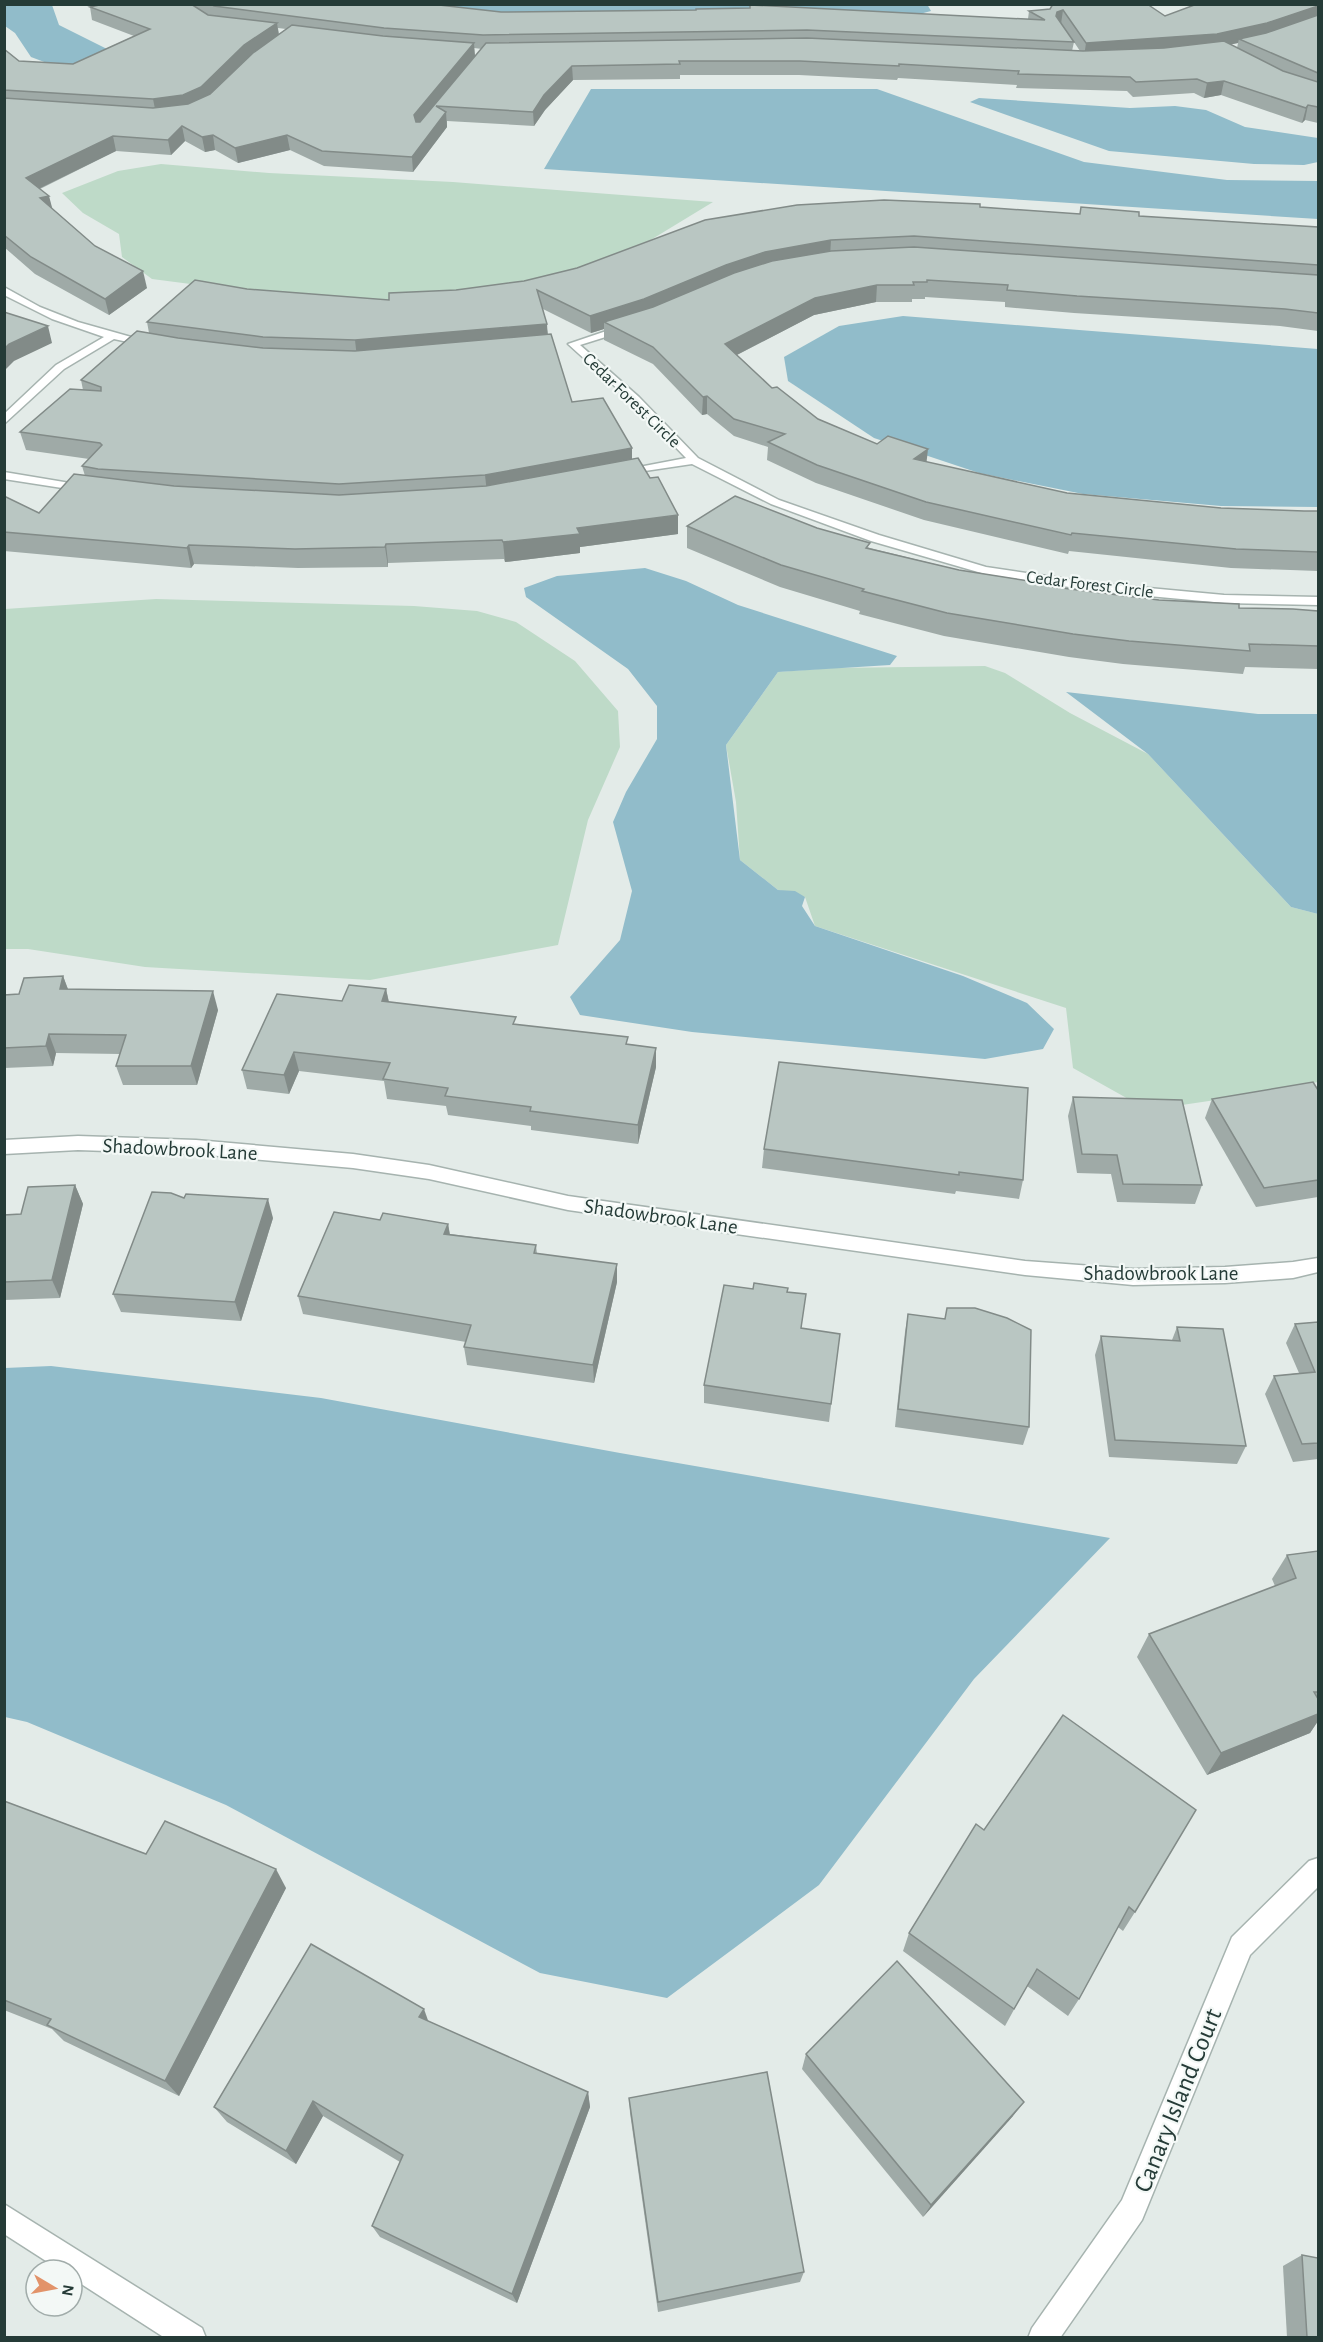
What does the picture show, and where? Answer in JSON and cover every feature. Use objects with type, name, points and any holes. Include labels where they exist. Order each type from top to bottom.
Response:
[{"type":"street","points":[[4,290],[21,302],[111,337],[158,346]]},
{"type":"street","name":"Cedar Forest Circle","points":[[640,322],[568,345],[635,399],[694,460],[775,502],[875,538],[985,570],[1095,587],[1212,598],[1318,601]]},
{"type":"street","points":[[4,421],[60,367],[111,337]]},
{"type":"street","points":[[614,475],[694,460]]},
{"type":"street","points":[[4,475],[102,492]]},
{"type":"street","name":"Shadowbrook Lane","points":[[4,1147],[78,1143],[172,1146],[353,1161],[429,1172],[568,1203],[1025,1268],[1133,1277],[1225,1275],[1293,1270],[1318,1265]]},
{"type":"street","name":"Canary Island Court","points":[[1042,2337],[1132,2210],[1240,1946],[1318,1870]]},
{"type":"street","points":[[4,2218],[192,2337]]},
{"type":"green space","points":[[161,164],[269,173],[453,182],[713,202],[621,258],[443,302],[305,299],[152,279],[122,257],[119,234],[83,213],[62,193],[118,171]]},
{"type":"green space","points":[[156,599],[414,606],[477,611],[516,622],[575,661],[618,711],[620,747],[588,820],[558,945],[370,980],[145,967],[28,949],[5,949],[5,609]]},
{"type":"green space","points":[[985,666],[1005,673],[1070,713],[1148,754],[1291,907],[1318,914],[1318,1082],[1263,1093],[1148,1110],[1073,1068],[1066,1008],[815,926],[805,897],[778,890],[740,860],[736,802],[726,745],[778,672],[832,668]]},
{"type":"water","points":[[927,4],[931,11],[912,16],[531,16],[423,5]]},
{"type":"water","points":[[4,5],[52,5],[59,25],[123,57],[96,69],[47,63],[31,57],[15,33],[5,26]]},
{"type":"water","points":[[591,89],[877,89],[1084,162],[1227,180],[1318,181],[1318,219],[544,169]]},
{"type":"water","points":[[979,98],[1130,108],[1175,106],[1206,110],[1245,127],[1318,138],[1318,162],[1304,165],[1254,164],[1109,151],[970,102]]},
{"type":"water","points":[[903,316],[1318,349],[1318,507],[1221,506],[1083,494],[979,473],[874,438],[788,381],[784,357],[839,326]]},
{"type":"water","points":[[645,568],[686,581],[738,605],[897,656],[890,665],[778,672],[726,745],[740,860],[778,890],[795,891],[805,897],[802,906],[815,926],[963,976],[1027,1003],[1054,1029],[1043,1049],[985,1059],[692,1032],[580,1015],[570,997],[620,940],[632,891],[613,822],[626,792],[657,739],[657,706],[628,669],[526,597],[524,588],[557,576]]},
{"type":"water","points":[[1066,692],[1258,714],[1318,714],[1318,914],[1291,907],[1148,754]]},
{"type":"water","points":[[51,1366],[321,1398],[620,1453],[1110,1538],[974,1679],[819,1885],[667,1998],[540,1973],[226,1805],[27,1722],[5,1717],[5,1368]]},
{"type":"building","points":[[104,4],[191,4],[208,15],[277,23],[244,45],[201,87],[183,95],[153,99],[4,90],[4,49],[19,61],[73,64],[150,29],[90,7]]},
{"type":"building","points":[[211,4],[430,4],[501,12],[696,10],[750,8],[750,5],[1045,20],[1029,11],[1050,9],[1053,4],[1147,4],[1165,16],[1197,4],[1318,4],[1318,6],[1267,23],[1217,34],[1086,43],[1063,10],[1057,12],[1056,16],[1074,42],[807,30],[483,35],[384,28]]},
{"type":"building","points":[[1318,15],[1318,73],[1239,39],[1266,33]]},
{"type":"building","points":[[292,25],[383,36],[474,43],[414,115],[416,122],[420,122],[486,43],[807,38],[1083,51],[1164,48],[1224,41],[1283,71],[1318,82],[1318,107],[1308,105],[1306,108],[1224,81],[1207,83],[1197,79],[1136,82],[1130,77],[1018,74],[1019,71],[800,61],[679,61],[680,64],[572,66],[544,95],[533,112],[436,106],[446,112],[412,157],[322,151],[287,135],[235,148],[213,135],[202,137],[182,126],[168,140],[113,136],[26,178],[49,196],[40,198],[95,246],[143,271],[105,299],[31,257],[4,235],[4,98],[153,108],[188,104],[210,94],[253,53]]},
{"type":"building","points":[[884,200],[980,204],[980,207],[1080,214],[1081,207],[1139,212],[1139,216],[1318,227],[1318,265],[914,236],[831,240],[765,252],[726,265],[644,299],[590,316],[537,290],[547,324],[355,340],[263,337],[147,322],[195,280],[247,289],[389,300],[389,293],[456,290],[524,281],[577,268],[705,220],[797,205]]},
{"type":"building","points":[[914,247],[1318,275],[1318,313],[1007,290],[1008,285],[927,280],[927,282],[913,282],[914,285],[877,285],[815,298],[725,344],[772,388],[777,387],[818,419],[877,444],[888,436],[928,449],[914,459],[1067,493],[1221,508],[1318,511],[1318,552],[1236,549],[1072,533],[1071,535],[926,502],[817,465],[768,442],[785,434],[734,419],[707,396],[703,397],[653,347],[604,322],[653,307],[734,273],[772,261],[831,251]]},
{"type":"building","points":[[4,312],[48,326],[9,344],[4,349]]},
{"type":"building","points":[[137,331],[263,348],[355,351],[551,334],[572,402],[603,398],[632,448],[485,475],[339,484],[98,469],[82,466],[102,445],[100,443],[20,432],[70,389],[101,391],[101,387],[81,380]]},
{"type":"building","points":[[638,458],[650,478],[658,477],[678,515],[577,528],[580,534],[503,542],[502,540],[386,544],[385,547],[295,549],[189,545],[187,548],[4,532],[4,496],[39,513],[74,474],[174,486],[339,495],[486,486]]},
{"type":"building","points":[[735,496],[817,528],[870,543],[866,548],[959,570],[1054,585],[1053,587],[1159,600],[1239,604],[1239,608],[1318,611],[1318,646],[1249,644],[1250,651],[1129,641],[947,613],[862,591],[864,589],[781,565],[687,526]]},
{"type":"building","points":[[63,976],[60,989],[213,991],[191,1066],[116,1066],[126,1035],[49,1034],[46,1046],[4,1048],[4,995],[19,994],[24,978]]},
{"type":"building","points":[[349,985],[386,989],[382,1001],[516,1017],[513,1024],[628,1037],[626,1044],[656,1048],[638,1125],[530,1111],[531,1107],[445,1096],[448,1088],[383,1079],[390,1063],[294,1052],[284,1075],[242,1070],[277,994],[342,1001]]},
{"type":"building","points":[[779,1062],[1028,1088],[1023,1180],[959,1172],[959,1175],[764,1149]]},
{"type":"building","points":[[1313,1082],[1318,1090],[1318,1180],[1264,1188],[1212,1099]]},
{"type":"building","points":[[1073,1097],[1182,1100],[1202,1185],[1123,1184],[1117,1155],[1082,1154]]},
{"type":"building","points":[[75,1185],[52,1280],[4,1282],[4,1215],[21,1214],[28,1187]]},
{"type":"building","points":[[152,1192],[171,1193],[184,1198],[186,1194],[268,1199],[235,1302],[113,1294]]},
{"type":"building","points":[[334,1212],[380,1220],[383,1213],[448,1224],[444,1234],[536,1245],[534,1253],[617,1264],[593,1365],[464,1347],[471,1325],[298,1296]]},
{"type":"building","points":[[754,1283],[788,1288],[787,1292],[806,1294],[801,1328],[840,1334],[831,1404],[704,1385],[724,1285],[753,1289]]},
{"type":"building","points":[[947,1308],[975,1308],[1007,1318],[1031,1330],[1029,1427],[898,1409],[908,1314],[945,1319]]},
{"type":"building","points":[[1318,1322],[1318,1443],[1302,1444],[1274,1376],[1315,1372],[1295,1324]]},
{"type":"building","points":[[1177,1327],[1223,1329],[1246,1446],[1115,1440],[1101,1336],[1180,1341]]},
{"type":"building","points":[[1318,1551],[1318,1692],[1314,1692],[1318,1699],[1318,1714],[1221,1753],[1149,1634],[1296,1578],[1287,1555]]},
{"type":"building","points":[[1063,1715],[1196,1810],[1135,1912],[1129,1907],[1079,1999],[1037,1969],[1014,2009],[909,1933],[976,1824],[984,1830]]},
{"type":"building","points":[[4,1801],[146,1854],[165,1821],[276,1869],[165,2081],[47,2025],[51,2019],[4,2000]]},
{"type":"building","points":[[311,1944],[424,2009],[419,2017],[588,2092],[512,2294],[372,2226],[403,2155],[313,2101],[286,2151],[214,2107]]},
{"type":"building","points":[[897,1961],[1024,2102],[931,2205],[806,2054]]},
{"type":"building","points":[[767,2072],[804,2272],[658,2302],[629,2098]]},
{"type":"building","points":[[1302,2255],[1318,2258],[1318,2337],[1307,2337]]}]
